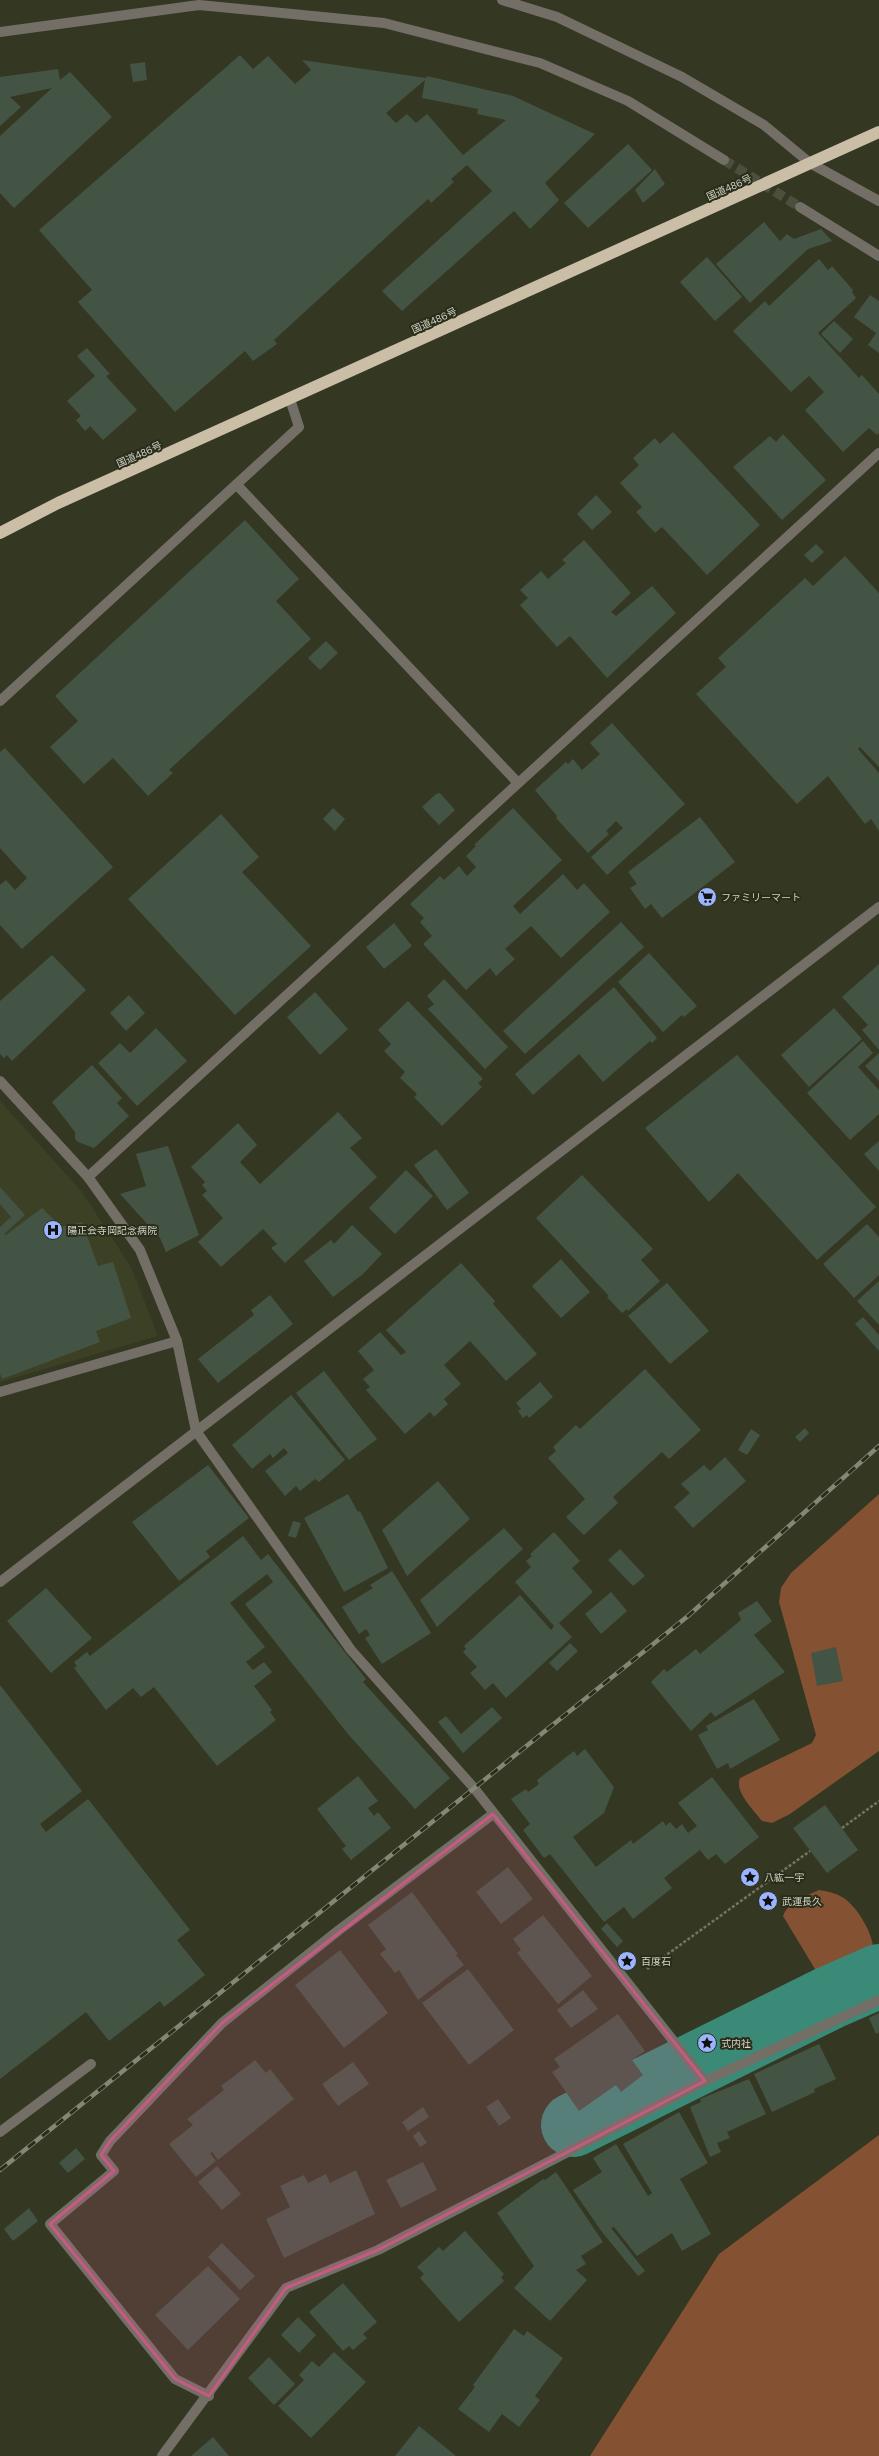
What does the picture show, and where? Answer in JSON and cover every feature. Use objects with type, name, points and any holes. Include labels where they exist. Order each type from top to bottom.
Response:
[{"type":"highway","name":"国道486号","points":[[0,533],[58,504],[879,132]]},
{"type":"street","points":[[502,0],[557,17],[682,77],[764,125],[810,164],[879,201]]},
{"type":"street","points":[[0,32],[199,5],[384,23],[540,63],[628,101],[724,160]]},
{"type":"street","points":[[800,207],[879,256]]},
{"type":"street","points":[[0,701],[299,427],[290,399]]},
{"type":"street","points":[[88,1177],[879,453]]},
{"type":"street","points":[[236,485],[518,783]]},
{"type":"street","points":[[0,1582],[879,907]]},
{"type":"street","points":[[0,1081],[88,1177],[140,1250],[177,1341],[196,1430],[351,1650],[474,1788],[705,2081]]},
{"type":"street","points":[[0,1392],[177,1341]]},
{"type":"street","points":[[209,2396],[175,2380],[50,2224],[114,2171],[101,2155],[110,2141],[222,2023],[339,1930],[493,1814]]},
{"type":"street","points":[[162,2456],[209,2396],[286,2288],[378,2250],[705,2081],[879,2000]]},
{"type":"street","points":[[0,2132],[91,2064]]},
{"type":"path","points":[[842,1828],[879,1801]]},
{"type":"path","points":[[627,1984],[810,1851]]},
{"type":"highlighted area","points":[[493,1814],[705,2081],[378,2250],[286,2288],[209,2396],[175,2379],[50,2224],[114,2171],[101,2155],[110,2141],[222,2023]]},
{"type":"shaded area","name":"陽正会寺岡記念病院","points":[[0,1101],[82,1192],[131,1267],[158,1336],[0,1382]]},
{"type":"shaded area","points":[[879,1494],[879,1751],[790,1814],[772,1823],[762,1821],[742,1795],[739,1783],[740,1778],[812,1743],[816,1735],[779,1602],[781,1588],[791,1573]]},
{"type":"shaded area","points":[[819,1890],[837,1894],[848,1901],[860,1915],[870,1933],[872,1942],[872,1958],[869,1963],[856,1974],[835,1986],[829,1986],[821,1979],[783,1916],[785,1911],[793,1903]]},
{"type":"shaded area","points":[[818,1979],[824,1991],[717,2048],[710,2036]]},
{"type":"shaded area","points":[[879,2135],[879,2456],[590,2456],[719,2254]]},
{"type":"building","points":[[240,55],[253,69],[268,56],[295,84],[311,70],[302,60],[426,78],[427,76],[513,96],[595,134],[545,183],[559,200],[530,229],[514,211],[402,311],[382,291],[492,191],[467,165],[451,179],[454,182],[431,203],[428,199],[274,340],[277,344],[253,361],[245,351],[175,412],[78,302],[92,290],[39,230]],"holes":[[[425,80],[422,98],[478,109],[477,114],[506,120],[463,155],[427,114],[416,123],[407,114],[396,123],[386,113]]]},
{"type":"building","points":[[145,62],[147,80],[133,82],[130,64]]},
{"type":"building","points":[[58,69],[60,80],[70,72],[112,117],[14,208],[0,193],[0,136],[52,88],[10,97],[21,107],[0,126],[0,77]]},
{"type":"building","points":[[628,144],[652,170],[588,228],[564,203]]},
{"type":"building","points":[[655,169],[665,184],[643,203],[635,190]]},
{"type":"building","points":[[764,222],[780,241],[787,234],[794,239],[821,229],[832,241],[808,249],[750,303],[716,264]]},
{"type":"building","points":[[707,257],[742,297],[715,321],[680,282]]},
{"type":"building","points":[[819,259],[828,270],[832,266],[853,290],[852,292],[856,298],[818,333],[859,378],[862,375],[879,394],[879,433],[877,435],[869,428],[843,452],[805,410],[824,392],[809,376],[791,392],[733,331],[765,301],[769,306]]},
{"type":"building","points":[[870,295],[879,301],[879,353],[868,345],[876,333],[854,317]]},
{"type":"building","points":[[834,321],[853,339],[840,353],[821,334]]},
{"type":"building","points":[[87,348],[110,374],[106,376],[137,410],[103,440],[90,426],[85,431],[76,420],[81,416],[67,401],[95,376],[77,356]]},
{"type":"building","points":[[673,432],[760,525],[707,575],[662,527],[655,533],[636,512],[642,507],[620,483],[639,465],[633,458],[655,438],[660,444]]},
{"type":"building","points":[[783,434],[826,480],[782,520],[733,467],[770,436],[776,442]]},
{"type":"building","points":[[596,495],[612,512],[592,530],[577,514]]},
{"type":"building","points":[[245,520],[299,579],[276,601],[311,639],[169,770],[173,773],[148,796],[113,758],[84,784],[50,747],[78,721],[55,696]]},
{"type":"building","points":[[584,540],[631,593],[611,612],[616,616],[652,586],[676,613],[607,678],[570,636],[557,647],[520,605],[528,598],[520,590],[541,571],[548,579],[566,563],[562,560]]},
{"type":"building","points":[[816,544],[824,552],[812,563],[804,555]]},
{"type":"building","points":[[845,556],[879,593],[879,767],[860,747],[858,749],[879,773],[879,831],[871,819],[865,824],[828,776],[797,804],[696,694],[726,667],[718,658],[805,578],[813,586]]},
{"type":"building","points":[[326,641],[338,653],[320,670],[308,658]]},
{"type":"building","points":[[612,723],[685,804],[607,875],[591,857],[623,828],[616,821],[606,831],[609,834],[588,853],[556,818],[557,816],[535,790],[566,762],[568,764],[573,759],[582,770],[600,754],[590,743]]},
{"type":"building","points":[[5,748],[113,867],[22,949],[0,925],[0,885],[6,880],[15,890],[27,878],[0,848],[0,752]]},
{"type":"building","points":[[440,793],[455,810],[439,825],[422,807],[436,794]]},
{"type":"building","points":[[333,808],[345,819],[335,831],[323,819]]},
{"type":"building","points":[[513,808],[562,860],[513,906],[520,914],[563,874],[577,890],[584,883],[610,912],[561,958],[531,926],[505,949],[515,959],[496,976],[490,968],[466,990],[423,944],[432,936],[420,922],[424,918],[410,904],[440,876],[444,880],[459,866],[467,876],[476,867],[466,856],[476,846],[474,845]]},
{"type":"building","points":[[221,814],[259,857],[242,872],[311,946],[235,1015],[128,899]]},
{"type":"building","points":[[700,817],[735,862],[662,918],[651,904],[645,909],[630,888],[637,884],[628,872]]},
{"type":"building","points":[[621,922],[644,947],[525,1054],[503,1031]]},
{"type":"building","points":[[394,923],[412,946],[384,969],[366,947]]},
{"type":"building","points":[[649,953],[697,1006],[684,1017],[682,1015],[663,1032],[618,982]]},
{"type":"building","points":[[52,955],[86,990],[12,1061],[7,1055],[4,1058],[0,1054],[0,1001]]},
{"type":"building","points":[[879,964],[879,1050],[862,1030],[868,1025],[842,997]]},
{"type":"building","points":[[444,979],[508,1047],[485,1069],[428,1009],[434,1004],[427,996]]},
{"type":"building","points":[[614,987],[657,1038],[652,1043],[650,1041],[603,1082],[579,1054],[533,1095],[515,1074]]},
{"type":"building","points":[[315,992],[348,1029],[320,1055],[287,1017]]},
{"type":"building","points":[[129,995],[145,1013],[126,1031],[110,1013]]},
{"type":"building","points":[[408,1001],[483,1079],[478,1083],[482,1087],[442,1126],[414,1097],[417,1094],[400,1078],[405,1072],[384,1051],[391,1044],[378,1030]]},
{"type":"building","points":[[834,1008],[862,1039],[809,1087],[781,1055]]},
{"type":"building","points":[[156,1028],[187,1061],[137,1106],[98,1063],[120,1043],[130,1053]]},
{"type":"building","points":[[863,1041],[873,1053],[858,1067],[879,1090],[879,1114],[850,1140],[807,1093]]},
{"type":"building","points":[[879,1053],[879,1081],[865,1066]]},
{"type":"building","points":[[737,1055],[876,1207],[817,1260],[738,1173],[709,1202],[645,1128]]},
{"type":"building","points":[[92,1065],[122,1098],[117,1103],[129,1116],[94,1148],[78,1142],[75,1139],[75,1132],[52,1102]]},
{"type":"building","points":[[338,1112],[362,1138],[350,1148],[377,1177],[285,1263],[271,1248],[277,1244],[263,1229],[221,1267],[198,1242],[223,1218],[202,1195],[207,1191],[202,1185],[205,1182],[191,1167],[238,1123],[257,1145],[240,1162],[260,1184]]},
{"type":"building","points":[[879,1141],[879,1171],[864,1154]]},
{"type":"building","points":[[168,1146],[199,1235],[166,1252],[160,1238],[120,1194],[146,1186],[136,1154]]},
{"type":"building","points":[[436,1149],[469,1193],[447,1210],[414,1165]]},
{"type":"building","points":[[406,1170],[433,1196],[395,1234],[369,1208]]},
{"type":"building","points":[[582,1175],[653,1249],[641,1260],[660,1281],[628,1311],[627,1309],[622,1313],[607,1297],[609,1296],[536,1218]]},
{"type":"building","name":"陽正会寺岡記念病院","points":[[0,1187],[25,1215],[4,1234],[6,1235],[42,1208],[61,1227],[82,1222],[98,1266],[113,1262],[131,1318],[96,1331],[100,1342],[2,1379],[0,1373],[0,1227],[11,1217],[0,1204]]},
{"type":"building","points":[[867,1224],[879,1237],[879,1275],[854,1298],[823,1264]]},
{"type":"building","points":[[352,1225],[382,1254],[363,1274],[333,1297],[304,1261],[331,1240],[334,1244]]},
{"type":"building","points":[[561,1259],[590,1292],[561,1318],[532,1286]]},
{"type":"building","points":[[461,1263],[495,1301],[493,1304],[537,1354],[506,1381],[470,1341],[444,1365],[461,1384],[444,1399],[448,1404],[434,1417],[430,1412],[405,1434],[366,1390],[370,1387],[363,1379],[374,1370],[358,1351],[380,1332],[401,1355],[406,1352],[386,1330]]},
{"type":"building","points":[[879,1281],[879,1325],[857,1301]]},
{"type":"building","points":[[667,1283],[709,1331],[670,1364],[628,1316]]},
{"type":"building","points":[[270,1295],[293,1324],[218,1383],[198,1359],[254,1315],[251,1310]]},
{"type":"building","points":[[863,1317],[879,1335],[879,1351],[855,1324]]},
{"type":"building","points":[[645,1369],[701,1430],[669,1459],[662,1452],[613,1497],[618,1503],[584,1535],[566,1517],[585,1499],[548,1458],[556,1451],[553,1447],[576,1425],[580,1429]]},
{"type":"building","points":[[324,1371],[377,1439],[349,1460],[296,1393]]},
{"type":"building","points":[[540,1382],[553,1397],[529,1418],[527,1415],[523,1418],[518,1411],[521,1409],[516,1403]]},
{"type":"building","points":[[291,1395],[345,1460],[319,1482],[315,1479],[300,1491],[296,1486],[285,1496],[265,1471],[288,1453],[284,1448],[273,1458],[270,1454],[252,1469],[232,1445]]},
{"type":"building","points":[[805,1428],[809,1433],[800,1442],[795,1437]]},
{"type":"building","points":[[751,1429],[760,1435],[747,1455],[738,1450]]},
{"type":"building","points":[[725,1457],[746,1481],[693,1528],[674,1507],[690,1493],[681,1484],[704,1465],[710,1471]]},
{"type":"building","points":[[208,1465],[249,1518],[206,1551],[210,1557],[179,1581],[132,1522]]},
{"type":"building","points":[[438,1481],[470,1519],[407,1576],[382,1530]]},
{"type":"building","points":[[348,1494],[358,1512],[360,1511],[388,1568],[344,1592],[304,1518]]},
{"type":"building","points":[[293,1521],[301,1523],[296,1538],[288,1536]]},
{"type":"building","points":[[504,1528],[523,1549],[437,1627],[420,1600]]},
{"type":"building","points":[[554,1532],[580,1561],[572,1568],[593,1592],[559,1623],[572,1637],[506,1698],[493,1683],[485,1690],[470,1673],[477,1667],[463,1652],[466,1649],[464,1646],[520,1595],[551,1630],[554,1626],[515,1582],[531,1567],[526,1561],[532,1556],[530,1554]]},
{"type":"building","points":[[243,1536],[261,1560],[268,1554],[366,1679],[363,1682],[450,1778],[415,1809],[348,1734],[245,1604],[273,1582],[267,1574],[230,1603],[265,1647],[246,1662],[253,1670],[264,1662],[272,1672],[254,1686],[272,1710],[270,1712],[276,1720],[217,1766],[154,1687],[141,1697],[133,1688],[106,1710],[74,1668],[77,1666],[74,1662],[87,1652],[90,1656]]},
{"type":"building","points":[[620,1549],[645,1576],[633,1586],[608,1560]]},
{"type":"building","points":[[392,1571],[431,1633],[382,1664],[365,1638],[370,1635],[366,1629],[359,1634],[342,1607],[373,1588],[370,1585]]},
{"type":"building","points":[[46,1588],[92,1638],[51,1673],[7,1621]]},
{"type":"building","points":[[611,1592],[627,1611],[601,1634],[585,1614]]},
{"type":"building","points":[[757,1601],[772,1621],[754,1635],[785,1672],[715,1717],[711,1712],[691,1731],[651,1682],[664,1669],[667,1672],[696,1649],[700,1654],[741,1620],[738,1613]]},
{"type":"building","points":[[570,1643],[578,1651],[557,1671],[549,1663]]},
{"type":"building","points":[[836,1647],[843,1681],[817,1686],[811,1653]]},
{"type":"building","points":[[0,1685],[82,1791],[40,1824],[46,1832],[88,1799],[190,1930],[177,1940],[205,1975],[164,2007],[160,2001],[109,2041],[86,2012],[0,2079]]},
{"type":"building","points":[[754,1699],[780,1740],[730,1769],[728,1763],[717,1769],[698,1735],[708,1730],[706,1726]]},
{"type":"building","points":[[492,1707],[502,1718],[463,1753],[438,1722],[446,1716],[461,1734]]},
{"type":"building","points":[[585,1749],[614,1787],[604,1813],[573,1837],[596,1867],[631,1840],[633,1844],[663,1821],[666,1826],[670,1822],[676,1829],[682,1824],[688,1833],[697,1826],[678,1803],[712,1777],[759,1837],[725,1864],[716,1854],[708,1860],[700,1850],[664,1878],[672,1888],[633,1919],[624,1907],[604,1922],[550,1854],[544,1858],[523,1830],[530,1824],[511,1799],[526,1789],[528,1792],[539,1784],[537,1780],[574,1751],[577,1756]]},
{"type":"building","points":[[358,1776],[378,1801],[368,1808],[374,1816],[378,1812],[391,1828],[351,1860],[342,1849],[346,1846],[317,1809]]},
{"type":"building","points":[[825,1805],[858,1850],[827,1873],[793,1828]]},
{"type":"building","points":[[508,1867],[533,1899],[501,1924],[476,1892]]},
{"type":"building","points":[[412,1892],[458,1954],[456,1955],[464,1965],[418,2000],[399,1970],[395,1973],[380,1954],[386,1949],[368,1925]]},
{"type":"building","points":[[543,1915],[592,1976],[558,2004],[517,1953],[521,1950],[513,1939]]},
{"type":"building","points":[[607,1923],[623,1941],[617,1947],[601,1929]]},
{"type":"building","points":[[340,1950],[388,2013],[344,2048],[295,1985]]},
{"type":"building","points":[[468,1969],[514,2030],[469,2065],[422,2003]]},
{"type":"building","points":[[583,1990],[598,2009],[571,2028],[557,2010]]},
{"type":"building","points":[[879,2013],[879,2032],[876,2034],[869,2018]]},
{"type":"building","points":[[618,2014],[645,2051],[632,2060],[643,2075],[621,2092],[616,2085],[579,2111],[552,2072],[560,2067],[554,2059]]},
{"type":"building","points":[[819,2044],[836,2079],[814,2089],[815,2092],[772,2112],[754,2074]]},
{"type":"building","points":[[255,2060],[266,2073],[270,2069],[294,2099],[218,2160],[212,2152],[210,2153],[216,2161],[196,2177],[169,2144],[193,2125],[187,2119],[224,2090],[221,2086]]},
{"type":"building","points":[[353,2062],[369,2084],[338,2106],[322,2084]]},
{"type":"building","points":[[749,2079],[766,2114],[727,2132],[730,2138],[717,2143],[721,2152],[710,2157],[690,2107],[701,2102],[700,2099]]},
{"type":"building","points":[[498,2099],[511,2118],[499,2126],[486,2107]]},
{"type":"building","points":[[423,2107],[429,2117],[408,2131],[402,2122]]},
{"type":"building","points":[[679,2112],[708,2163],[680,2179],[711,2234],[682,2251],[672,2233],[637,2256],[614,2227],[611,2228],[645,2271],[638,2276],[602,2232],[573,2190],[602,2172],[593,2158],[616,2144],[648,2196],[652,2193],[623,2144]]},
{"type":"building","points":[[419,2131],[427,2143],[420,2147],[413,2136]]},
{"type":"building","points":[[76,2148],[85,2159],[68,2173],[59,2163]]},
{"type":"building","points":[[423,2162],[437,2190],[401,2208],[386,2180]]},
{"type":"building","points":[[217,2166],[241,2194],[222,2210],[198,2182]]},
{"type":"building","points":[[356,2170],[375,2214],[284,2258],[266,2219],[290,2207],[280,2186],[304,2175],[308,2183],[326,2174],[330,2183]]},
{"type":"building","points":[[556,2172],[603,2242],[581,2256],[586,2264],[576,2270],[587,2280],[550,2321],[514,2288],[534,2266],[497,2213],[543,2179],[545,2180]]},
{"type":"building","points":[[29,2208],[38,2221],[13,2241],[4,2229]]},
{"type":"building","points":[[465,2231],[504,2274],[501,2277],[504,2281],[459,2322],[420,2278],[424,2274],[417,2267],[439,2247],[443,2251]]},
{"type":"building","points":[[222,2243],[255,2276],[240,2290],[208,2257]]},
{"type":"building","points":[[208,2266],[240,2299],[188,2350],[155,2315]]},
{"type":"building","points":[[343,2283],[377,2322],[363,2334],[367,2338],[353,2350],[349,2346],[343,2351],[309,2312]]},
{"type":"building","points":[[298,2317],[316,2335],[299,2353],[281,2335]]},
{"type":"building","points":[[514,2329],[524,2336],[527,2331],[563,2358],[535,2396],[540,2400],[519,2427],[502,2414],[489,2432],[458,2409],[475,2387],[473,2385]]},
{"type":"building","points":[[334,2352],[366,2382],[311,2438],[278,2406],[304,2380],[299,2375],[312,2361],[319,2367]]},
{"type":"building","points":[[269,2357],[295,2384],[274,2405],[248,2378]]},
{"type":"building","points":[[419,2426],[456,2456],[395,2456]]},
{"type":"building","points":[[213,2437],[229,2456],[191,2456]]},
{"type":"waterway","points":[[573,2125],[829,1998],[879,1976]]},
{"type":"tunnel","points":[[724,160],[800,207]]},
{"type":"railway","points":[[0,2170],[688,1616],[879,1446]]},
{"type":"place","name":"ファミリーマート","points":[[707,897]]},
{"type":"place","name":"陽正会寺岡記念病院","points":[[53,1230]]},
{"type":"place","name":"八紘一宇","points":[[750,1877]]},
{"type":"place","name":"武運長久","points":[[768,1901]]},
{"type":"place","name":"百度石","points":[[627,1961]]},
{"type":"place","name":"式内社","points":[[707,2043]]}]
